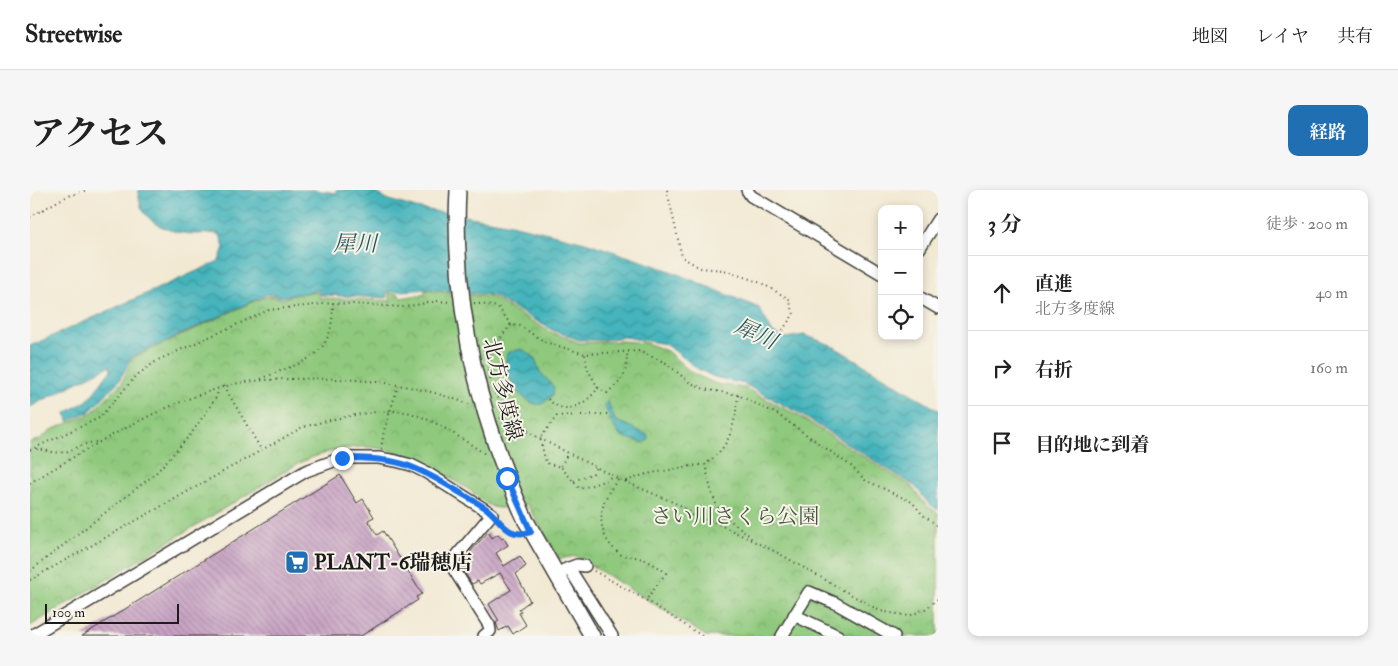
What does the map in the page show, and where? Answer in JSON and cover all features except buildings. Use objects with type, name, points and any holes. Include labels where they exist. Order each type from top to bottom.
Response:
[{"type":"main road","name":"北方多度線","points":[[458,190],[457,234],[461,286],[471,356],[494,443],[528,527],[562,571],[592,636]]},
{"type":"street","points":[[747,190],[751,196],[878,272]]},
{"type":"street","points":[[923,243],[938,219]]},
{"type":"street","points":[[923,299],[938,308]]},
{"type":"street","points":[[31,636],[306,471],[342,458],[379,458],[419,469],[492,514],[454,559],[453,568],[489,625],[490,631],[484,636]]},
{"type":"street","points":[[585,566],[577,564],[562,571],[612,636]]},
{"type":"street","points":[[782,636],[809,592],[894,636]]},
{"type":"street","points":[[794,615],[838,636]]},
{"type":"path","points":[[30,217],[63,198],[87,190]]},
{"type":"path","points":[[667,190],[682,257],[700,268],[724,270],[761,283],[789,298],[794,314],[781,332]]},
{"type":"path","points":[[258,380],[308,358],[322,348],[331,330],[333,303]]},
{"type":"path","points":[[511,325],[494,346],[490,372],[496,392],[505,407],[526,424],[528,432]]},
{"type":"path","points":[[585,354],[587,368],[598,388],[607,393],[624,377],[627,370],[627,351]]},
{"type":"path","points":[[30,483],[154,412],[224,386],[258,380],[332,378],[380,382],[426,391],[475,407]]},
{"type":"path","points":[[224,386],[262,451]]},
{"type":"path","points":[[379,458],[389,412],[398,386]]},
{"type":"path","points":[[548,399],[559,408],[568,408],[586,402],[598,388]]},
{"type":"path","points":[[30,571],[155,474],[191,434],[217,396],[218,389]]},
{"type":"path","points":[[626,481],[646,474],[705,464],[723,449],[733,429],[738,395]]},
{"type":"path","points":[[30,580],[301,428],[324,420],[389,412],[408,412],[426,418],[487,455]]},
{"type":"path","points":[[492,414],[619,480],[626,481],[682,506],[694,518],[710,520],[754,542],[880,612],[909,616],[925,609],[938,599]]},
{"type":"path","points":[[540,438],[558,416],[607,414]]},
{"type":"path","points":[[540,438],[546,464],[561,467],[580,489],[607,480],[612,476]]},
{"type":"path","points":[[37,448],[66,452],[87,442],[100,442]]},
{"type":"path","points":[[561,467],[568,453]]},
{"type":"path","points":[[705,464],[710,487],[720,510],[745,530],[754,542]]},
{"type":"path","points":[[573,482],[593,473],[596,467]]},
{"type":"path","points":[[619,480],[608,492],[604,503],[601,527],[608,542],[622,555],[637,557],[657,565],[666,573],[646,600]]},
{"type":"path","points":[[492,514],[504,528],[513,534],[528,527]]},
{"type":"path","points":[[585,566],[646,600],[702,636]]},
{"type":"green space","name":"さい川さくら公園","points":[[425,290],[491,297],[550,332],[580,343],[622,341],[646,343],[667,351],[692,373],[716,384],[745,388],[797,415],[911,486],[927,506],[938,513],[938,636],[706,636],[576,556],[559,559],[527,504],[505,508],[493,507],[465,487],[404,455],[366,447],[346,448],[324,453],[299,463],[30,626],[30,442],[39,440],[51,430],[90,414],[122,382],[133,358],[250,303],[269,296],[283,299],[295,294],[319,292],[320,298],[391,301],[388,293],[399,294],[400,298],[425,294]]},
{"type":"water","name":"犀川","points":[[139,190],[313,190],[336,193],[336,190],[373,190],[386,199],[416,208],[507,223],[585,242],[668,270],[759,308],[773,333],[786,338],[804,335],[831,345],[938,410],[938,510],[928,503],[916,487],[795,411],[744,384],[714,377],[698,369],[666,344],[624,337],[604,340],[579,340],[552,330],[491,295],[428,289],[386,292],[387,298],[321,295],[320,290],[281,297],[268,294],[132,357],[119,381],[89,412],[68,421],[66,413],[88,400],[111,370],[109,366],[30,407],[30,346],[219,261],[224,247],[220,235],[176,232],[157,224],[143,210]]},
{"type":"water","points":[[522,349],[534,357],[540,372],[554,387],[553,395],[541,404],[536,404],[523,397],[509,375],[506,360],[507,353]]},
{"type":"water","points":[[608,402],[615,420],[648,435],[648,440],[644,443],[620,436],[611,422],[604,404]]},
{"type":"place","name":"PLANT-6瑞穂店","points":[[297,562]]},
{"type":"route","points":[[342,458],[379,458],[412,465],[487,509],[504,528],[513,534],[531,532],[507,478]]}]
